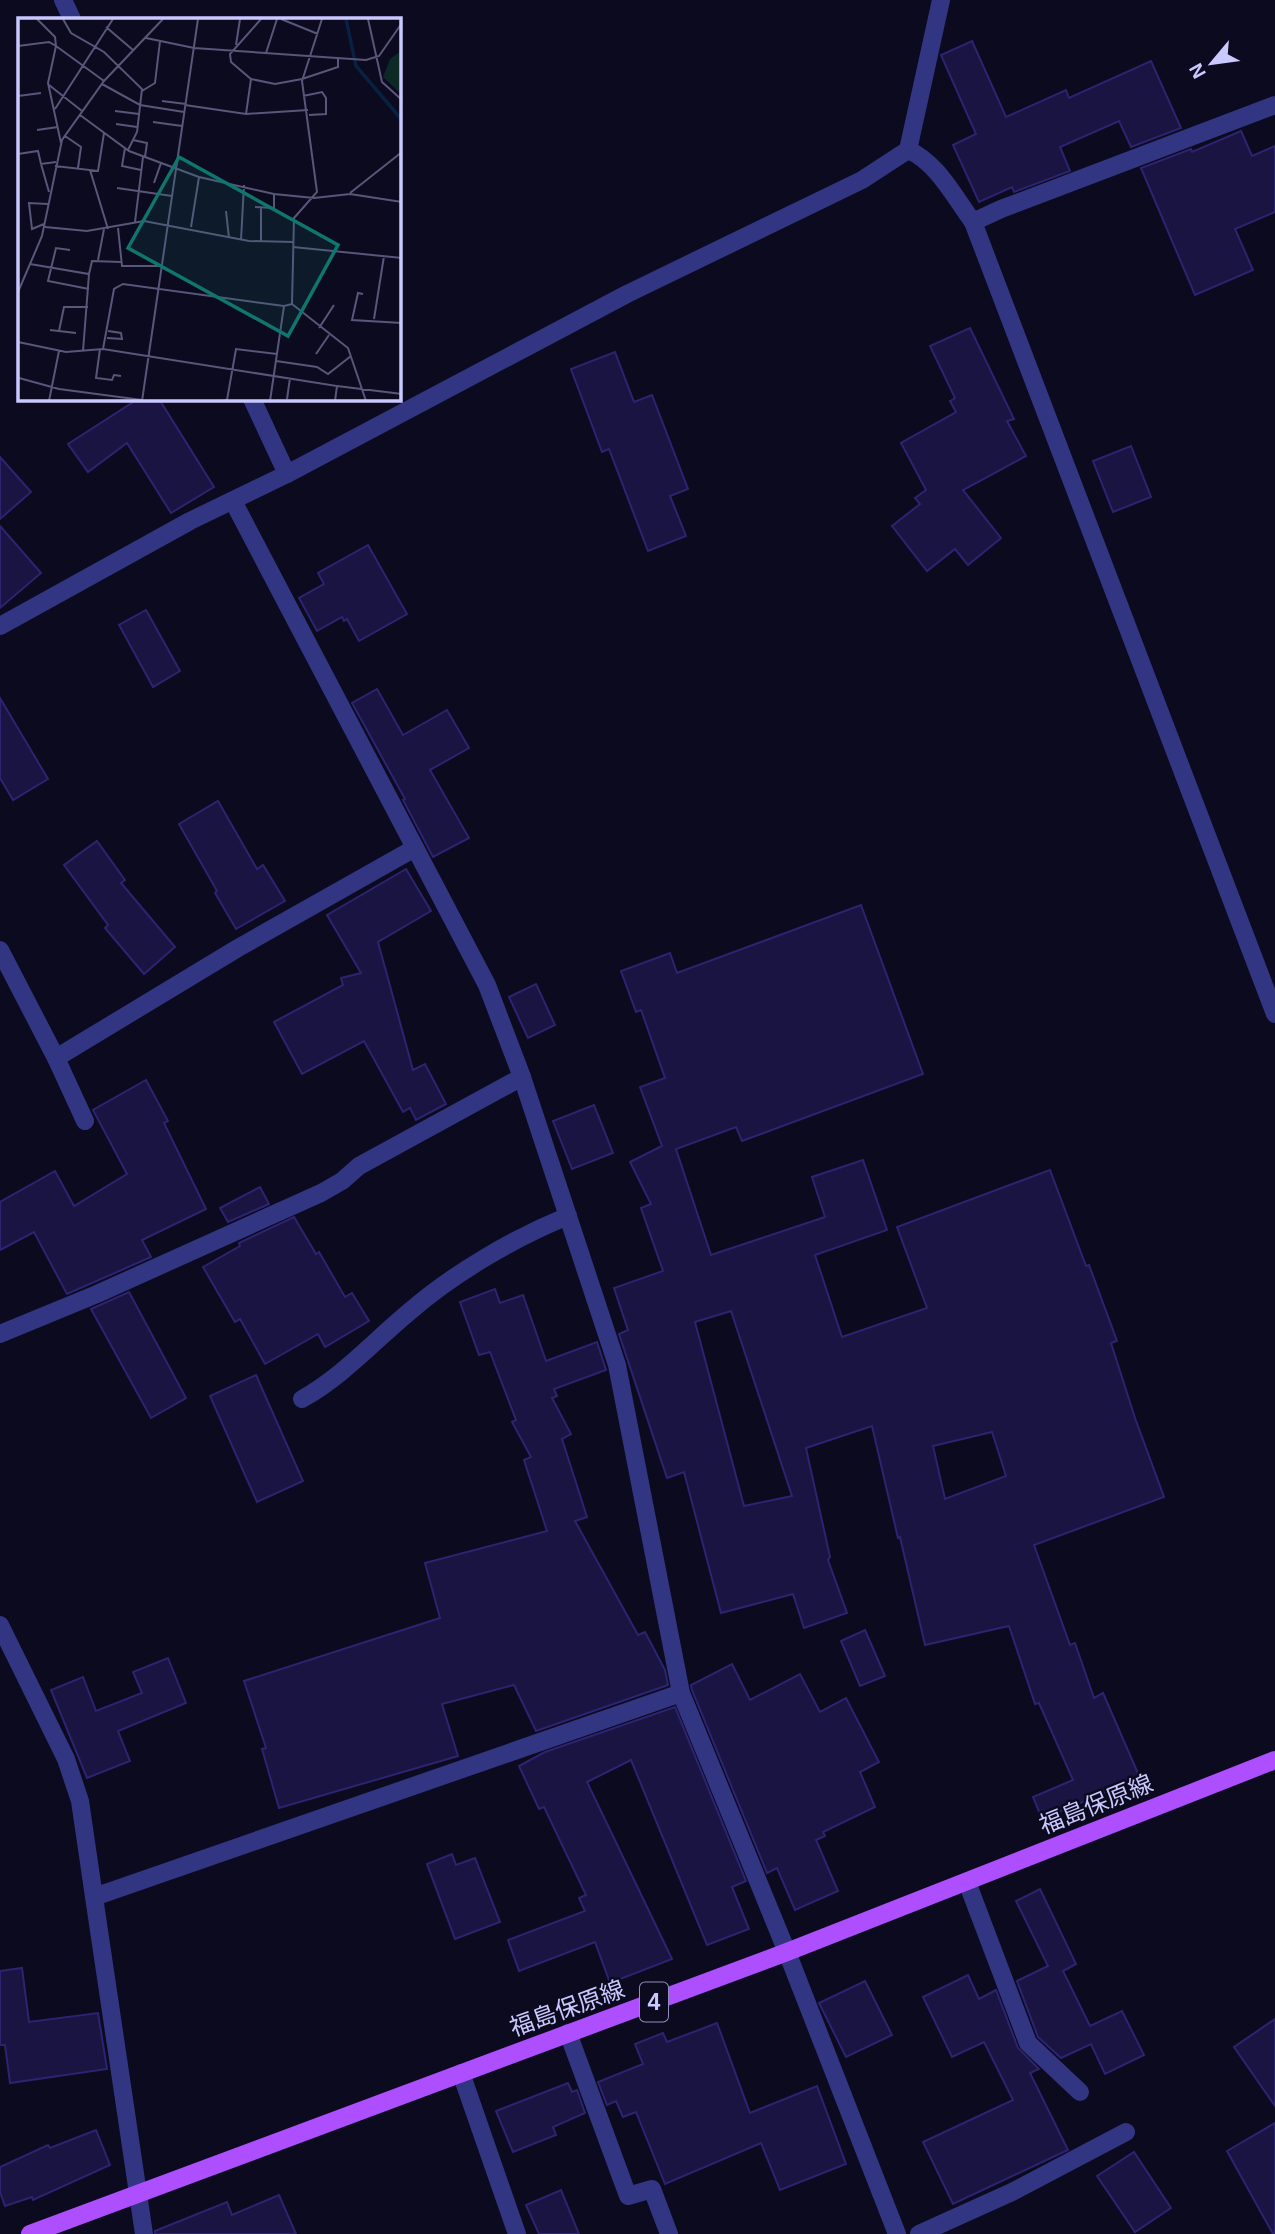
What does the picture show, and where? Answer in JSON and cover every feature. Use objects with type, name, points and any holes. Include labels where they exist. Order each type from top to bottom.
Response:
[{"type":"main road","name":"福島保原線","points":[[30,2234],[788,1952],[1274,1765]]},
{"type":"street","points":[[63,0],[72,18]]},
{"type":"street","points":[[0,626],[190,522],[287,474],[627,294],[862,180],[908,150],[940,0]]},
{"type":"street","points":[[974,222],[1001,209],[1275,105]]},
{"type":"street","points":[[908,150],[920,155],[933,168],[974,222],[1275,1014]]},
{"type":"street","points":[[253,401],[287,474]]},
{"type":"street","points":[[233,501],[487,985],[522,1077],[617,1365],[681,1693],[788,1952],[897,2234]]},
{"type":"street","points":[[56,1058],[238,948],[415,848]]},
{"type":"street","points":[[0,950],[85,1121]]},
{"type":"street","points":[[0,1334],[97,1294],[321,1193],[342,1181],[359,1166],[522,1077]]},
{"type":"street","points":[[302,1399],[338,1376],[409,1312],[440,1289],[535,1230],[568,1216]]},
{"type":"street","points":[[0,1625],[66,1759],[80,1801],[144,2234]]},
{"type":"street","points":[[94,1897],[681,1693]]},
{"type":"street","points":[[967,1882],[1028,2043],[1080,2092]]},
{"type":"street","points":[[569,2033],[628,2196],[652,2189],[669,2234]]},
{"type":"street","points":[[461,2073],[517,2234]]},
{"type":"street","points":[[919,2234],[1012,2192],[1126,2132]]},
{"type":"building","points":[[972,41],[1006,117],[1066,90],[1069,98],[1151,61],[1181,128],[1131,147],[1119,121],[1060,147],[1070,171],[1014,192],[1012,187],[979,202],[953,145],[976,134],[941,55]]},
{"type":"building","points":[[1241,131],[1252,156],[1275,146],[1275,212],[1235,229],[1253,270],[1195,295],[1141,168],[1191,149],[1192,152]]},
{"type":"building","points":[[970,328],[1014,419],[1007,421],[1026,456],[963,490],[1001,538],[968,565],[955,549],[927,571],[892,526],[920,504],[915,498],[926,490],[901,443],[956,412],[950,401],[955,398],[930,346]]},
{"type":"building","points":[[615,352],[634,402],[652,395],[688,489],[670,496],[686,536],[648,551],[609,449],[602,452],[571,369]]},
{"type":"building","points":[[135,401],[160,401],[214,487],[171,513],[127,443],[88,472],[68,444]]},
{"type":"building","points":[[1131,446],[1151,497],[1113,512],[1093,461]]},
{"type":"building","points":[[0,457],[31,492],[0,519]]},
{"type":"building","points":[[0,526],[41,573],[0,608]]},
{"type":"building","points":[[368,545],[407,614],[359,641],[347,619],[344,621],[342,617],[317,631],[299,598],[324,584],[318,573]]},
{"type":"building","points":[[146,610],[180,671],[153,687],[119,625]]},
{"type":"building","points":[[377,689],[403,735],[447,710],[469,748],[430,770],[469,838],[433,857],[403,800],[405,799],[352,703]]},
{"type":"building","points":[[0,698],[48,779],[13,800],[0,778]]},
{"type":"building","points":[[218,801],[257,869],[263,865],[285,901],[236,929],[179,824]]},
{"type":"building","points":[[97,841],[125,880],[121,883],[175,947],[144,974],[105,928],[108,925],[64,865]]},
{"type":"building","points":[[406,869],[431,911],[378,942],[413,1070],[425,1064],[446,1104],[416,1120],[410,1108],[403,1112],[364,1041],[302,1074],[274,1022],[343,985],[341,978],[361,973],[327,915]]},
{"type":"building","points":[[861,905],[923,1074],[742,1141],[736,1127],[676,1149],[711,1255],[825,1217],[812,1177],[863,1160],[887,1230],[815,1255],[842,1337],[927,1308],[897,1227],[1050,1170],[1117,1341],[1111,1343],[1164,1497],[1034,1545],[1070,1645],[1075,1643],[1094,1698],[1103,1693],[1140,1778],[1042,1819],[1033,1797],[1073,1780],[1039,1703],[1035,1704],[1009,1626],[925,1645],[872,1426],[806,1448],[830,1557],[828,1560],[847,1613],[804,1628],[793,1594],[721,1613],[684,1472],[667,1478],[619,1334],[628,1330],[614,1288],[663,1271],[641,1208],[651,1204],[630,1162],[662,1146],[640,1087],[665,1078],[641,1010],[636,1012],[621,971],[670,953],[677,973]],"holes":[[[731,1311],[792,1496],[744,1506],[695,1322]],[[992,1432],[1006,1476],[945,1499],[933,1446]]]},
{"type":"building","points":[[536,984],[555,1025],[528,1038],[509,997]]},
{"type":"building","points":[[146,1080],[168,1121],[164,1123],[206,1209],[142,1240],[151,1257],[67,1294],[34,1232],[0,1250],[0,1202],[55,1171],[74,1206],[127,1174],[93,1110]]},
{"type":"building","points":[[594,1105],[613,1153],[572,1169],[553,1121]]},
{"type":"building","points":[[260,1187],[269,1204],[228,1222],[220,1208]]},
{"type":"building","points":[[294,1217],[316,1254],[319,1252],[345,1297],[352,1293],[369,1321],[325,1347],[318,1334],[265,1364],[240,1319],[235,1322],[203,1267],[240,1246],[239,1243]]},
{"type":"building","points":[[495,1289],[500,1303],[523,1295],[546,1361],[597,1342],[606,1370],[554,1389],[557,1396],[552,1398],[571,1434],[562,1439],[587,1517],[575,1521],[638,1635],[645,1632],[665,1670],[668,1685],[536,1731],[514,1685],[442,1704],[458,1756],[279,1808],[262,1749],[266,1748],[244,1681],[440,1618],[425,1563],[547,1531],[524,1460],[531,1457],[512,1422],[516,1420],[490,1352],[479,1355],[460,1302]]},
{"type":"building","points":[[129,1292],[186,1398],[151,1418],[91,1309]]},
{"type":"building","points":[[256,1375],[303,1481],[257,1502],[210,1396]]},
{"type":"building","points":[[865,1630],[885,1676],[860,1686],[841,1641]]},
{"type":"building","points":[[168,1658],[186,1703],[118,1731],[130,1761],[87,1778],[51,1690],[83,1677],[96,1711],[142,1693],[133,1672]]},
{"type":"building","points":[[732,1664],[750,1700],[800,1674],[820,1712],[846,1698],[879,1762],[860,1772],[875,1807],[823,1832],[825,1836],[816,1840],[838,1891],[795,1910],[777,1868],[767,1873],[692,1690],[691,1685]]},
{"type":"building","points":[[675,1707],[746,1881],[732,1887],[749,1929],[707,1945],[631,1760],[587,1782],[672,1959],[610,1983],[595,1942],[519,1971],[508,1940],[585,1911],[579,1898],[586,1895],[544,1807],[539,1809],[519,1766],[545,1752]]},
{"type":"building","points":[[452,1854],[456,1865],[475,1858],[500,1922],[455,1939],[427,1864]]},
{"type":"building","points":[[1040,1889],[1076,1964],[1063,1971],[1090,2026],[1122,2011],[1144,2055],[1105,2074],[1091,2044],[1061,2058],[1038,2037],[1017,1981],[1048,1966],[1016,1901]]},
{"type":"building","points":[[22,1968],[29,2022],[98,2013],[107,2069],[10,2083],[5,2045],[0,2045],[0,1971]]},
{"type":"building","points":[[968,1975],[979,1999],[996,1990],[1018,2048],[1039,2069],[1030,2073],[1068,2150],[953,2204],[923,2142],[1013,2100],[984,2042],[952,2057],[923,1997]]},
{"type":"building","points":[[865,1981],[892,2035],[846,2057],[819,2003]]},
{"type":"building","points":[[1275,2019],[1275,2106],[1234,2047]]},
{"type":"building","points":[[717,2023],[750,2113],[817,2086],[846,2164],[780,2190],[761,2143],[665,2184],[636,2112],[623,2117],[616,2101],[607,2105],[598,2082],[643,2064],[635,2044],[663,2033],[667,2042]]},
{"type":"building","points":[[568,2083],[572,2092],[577,2090],[585,2113],[553,2127],[556,2135],[513,2152],[496,2111]]},
{"type":"building","points":[[1275,2123],[1275,2234],[1273,2234],[1227,2151]]},
{"type":"building","points":[[96,2130],[110,2165],[33,2200],[32,2197],[5,2206],[0,2192],[0,2167],[48,2145],[50,2148]]},
{"type":"building","points":[[1134,2152],[1171,2208],[1135,2232],[1097,2176]]},
{"type":"building","points":[[561,2190],[579,2234],[539,2234],[526,2205]]},
{"type":"building","points":[[279,2195],[296,2234],[155,2234],[155,2231],[227,2202],[232,2215]]}]
